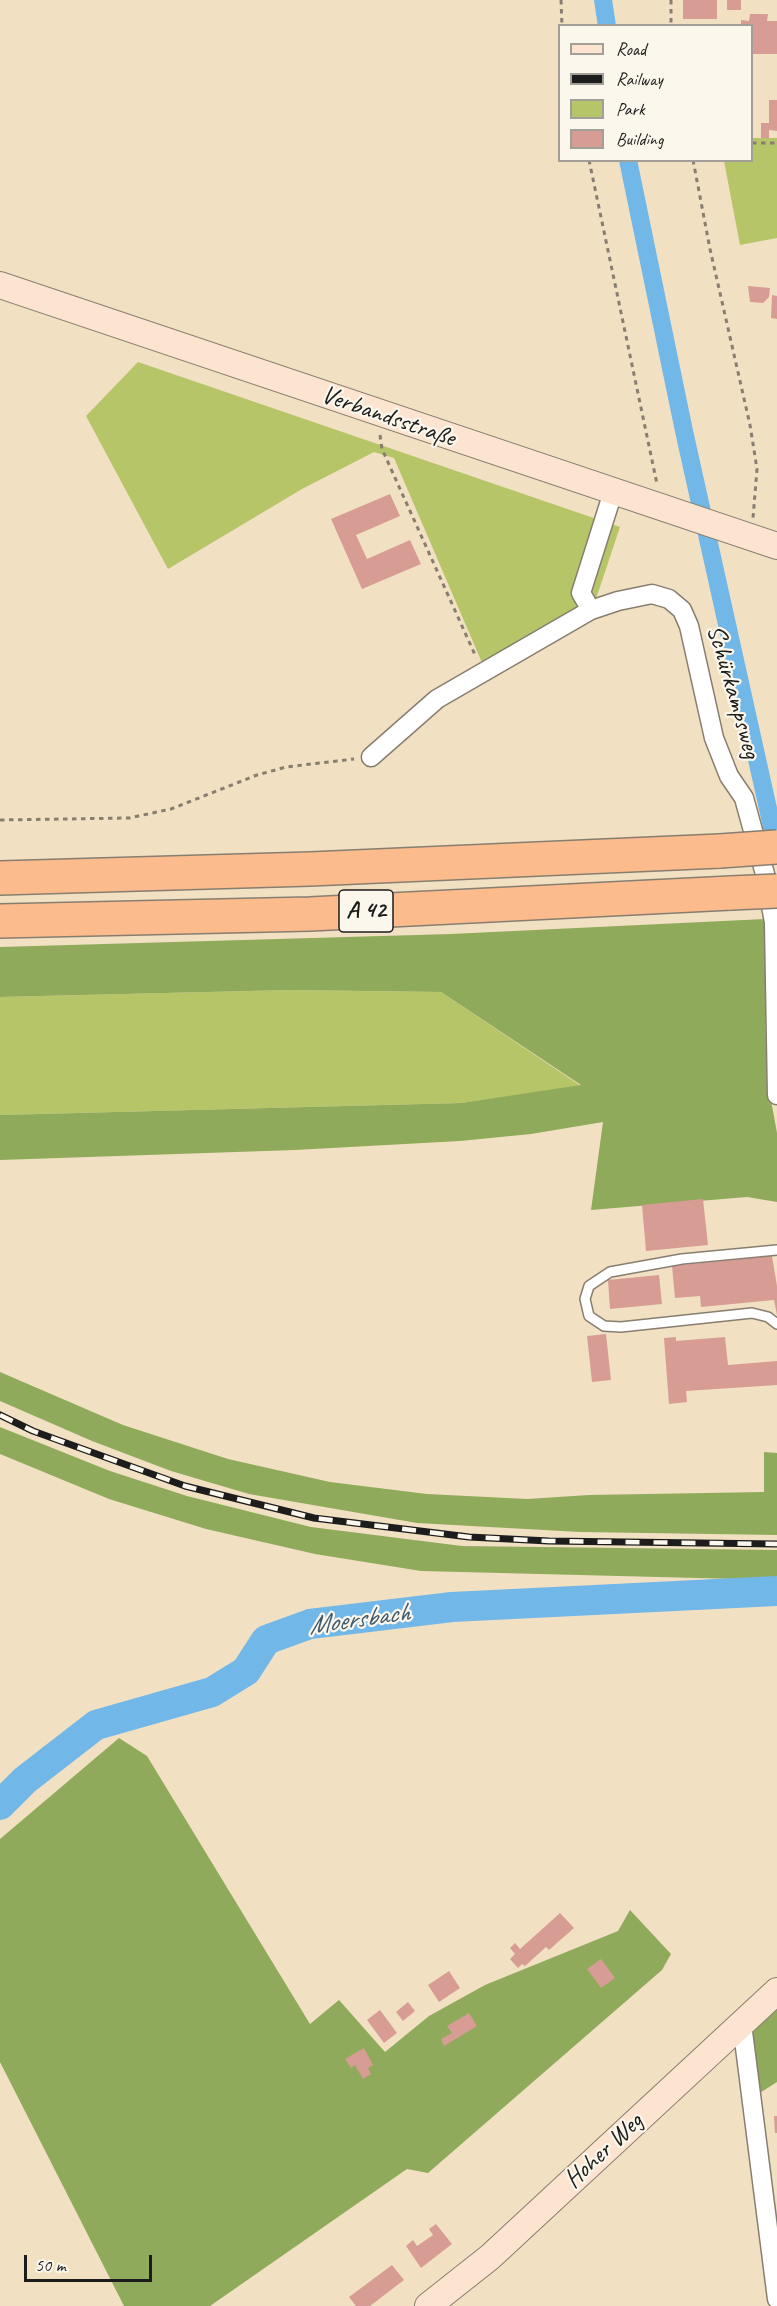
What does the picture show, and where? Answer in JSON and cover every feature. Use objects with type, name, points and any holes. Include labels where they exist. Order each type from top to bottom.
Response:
[{"type":"highway","name":"A 42","points":[[0,878],[355,867],[777,847]]},
{"type":"highway","name":"A 42","points":[[0,921],[310,914],[777,891]]},
{"type":"main road","name":"Verbandsstraße","points":[[0,285],[613,492],[665,502],[743,535],[777,546]]},
{"type":"main road","name":"Hoher Weg","points":[[428,2306],[490,2257],[777,1991]]},
{"type":"street","points":[[591,610],[581,593],[613,492]]},
{"type":"street","name":"Schürkampsweg","points":[[371,757],[436,699],[591,610],[618,601],[652,594],[669,599],[682,610],[689,626],[714,738],[729,776],[744,798],[769,894],[774,922],[777,1095]]},
{"type":"street","points":[[742,2024],[777,2299]]},
{"type":"lane","points":[[777,1250],[682,1259],[621,1269],[602,1275],[589,1286],[585,1299],[589,1316],[604,1326],[621,1327],[753,1313],[768,1317],[777,1324]]},
{"type":"path","points":[[561,0],[562,24]]},
{"type":"path","points":[[671,0],[672,24]]},
{"type":"path","points":[[753,143],[777,143]]},
{"type":"path","points":[[588,162],[665,502]]},
{"type":"path","points":[[693,162],[758,468],[743,535]]},
{"type":"path","points":[[385,416],[380,433],[382,448],[483,672]]},
{"type":"path","points":[[0,820],[129,819],[171,808],[257,775],[286,767],[371,757]]},
{"type":"green space","points":[[753,138],[777,138],[777,238],[740,245],[724,162],[753,162]]},
{"type":"green space","points":[[138,362],[620,527],[588,623],[489,679],[394,458],[374,452],[302,489],[168,569],[86,416]]},
{"type":"green space","points":[[765,919],[766,1052],[769,1089],[777,1133],[777,1202],[747,1197],[591,1210],[603,1122],[531,1134],[460,1141],[295,1150],[0,1160],[0,1115],[461,1103],[581,1085],[441,992],[290,990],[0,997],[0,947],[451,934]]},
{"type":"green space","points":[[290,990],[441,992],[581,1086],[461,1103],[0,1115],[0,997]]},
{"type":"green space","points":[[0,1372],[123,1425],[228,1459],[330,1482],[427,1494],[527,1499],[589,1495],[764,1492],[764,1452],[777,1453],[777,1535],[580,1532],[417,1523],[249,1494],[171,1471],[92,1441],[0,1401]]},
{"type":"green space","points":[[0,1427],[110,1471],[187,1496],[311,1527],[462,1546],[777,1550],[777,1580],[421,1571],[315,1554],[206,1529],[109,1499],[0,1454]]},
{"type":"green space","points":[[119,1738],[147,1756],[310,2024],[339,2000],[385,2052],[429,2016],[485,1985],[618,1931],[630,1910],[671,1954],[662,1970],[428,2173],[407,2169],[210,2306],[124,2306],[0,2062],[0,1839]]},
{"type":"green space","points":[[777,1991],[777,2082],[752,2098],[742,2024]]},
{"type":"building","points":[[683,0],[717,0],[717,19],[683,19]]},
{"type":"building","points":[[727,0],[741,0],[741,10],[727,10]]},
{"type":"building","points":[[750,14],[768,14],[767,21],[777,21],[777,54],[753,54],[753,24],[741,24],[741,20],[749,21]]},
{"type":"building","points":[[769,100],[777,100],[777,131],[769,130],[769,138],[761,138],[761,123],[769,123]]},
{"type":"building","points":[[748,286],[770,288],[769,297],[763,303],[750,302]]},
{"type":"building","points":[[772,295],[777,296],[777,319],[771,318]]},
{"type":"building","points":[[390,494],[400,516],[356,535],[367,559],[410,540],[421,564],[362,589],[331,519]]},
{"type":"building","points":[[703,1199],[708,1245],[646,1251],[642,1205]]},
{"type":"building","points":[[772,1256],[777,1286],[777,1315],[774,1300],[701,1307],[700,1296],[675,1298],[672,1266]]},
{"type":"building","points":[[659,1275],[662,1304],[610,1309],[608,1280]]},
{"type":"building","points":[[606,1334],[611,1380],[592,1382],[587,1336]]},
{"type":"building","points":[[676,1337],[676,1341],[725,1337],[728,1365],[777,1361],[777,1385],[686,1391],[687,1402],[669,1404],[664,1338]]},
{"type":"building","points":[[560,1913],[574,1928],[549,1950],[546,1947],[525,1966],[522,1964],[518,1968],[510,1959],[515,1954],[510,1948],[515,1943],[520,1949]]},
{"type":"building","points":[[601,1959],[615,1978],[601,1988],[587,1969]]},
{"type":"building","points":[[449,1971],[460,1988],[439,2002],[428,1985]]},
{"type":"building","points":[[408,2002],[415,2011],[403,2021],[396,2012]]},
{"type":"building","points":[[380,2010],[397,2033],[384,2043],[367,2020]]},
{"type":"building","points":[[469,2013],[477,2026],[444,2046],[441,2039],[452,2033],[447,2026]]},
{"type":"building","points":[[364,2048],[373,2065],[368,2068],[371,2074],[363,2079],[355,2065],[351,2068],[345,2059]]},
{"type":"building","points":[[774,2116],[777,2116],[777,2133],[775,2133]]},
{"type":"building","points":[[436,2224],[452,2244],[421,2268],[406,2246],[413,2240],[417,2246],[433,2235],[429,2229]]},
{"type":"building","points":[[392,2265],[404,2280],[370,2306],[356,2306],[349,2297]]},
{"type":"waterway","points":[[603,0],[607,24]]},
{"type":"waterway","points":[[628,162],[684,431],[777,849]]},
{"type":"waterway","name":"Moersbach","points":[[0,1805],[25,1780],[96,1725],[212,1692],[246,1671],[266,1640],[310,1624],[452,1607],[777,1591]]},
{"type":"railway","points":[[0,1415],[33,1431],[185,1486],[314,1518],[469,1537],[549,1541],[777,1544]]}]
